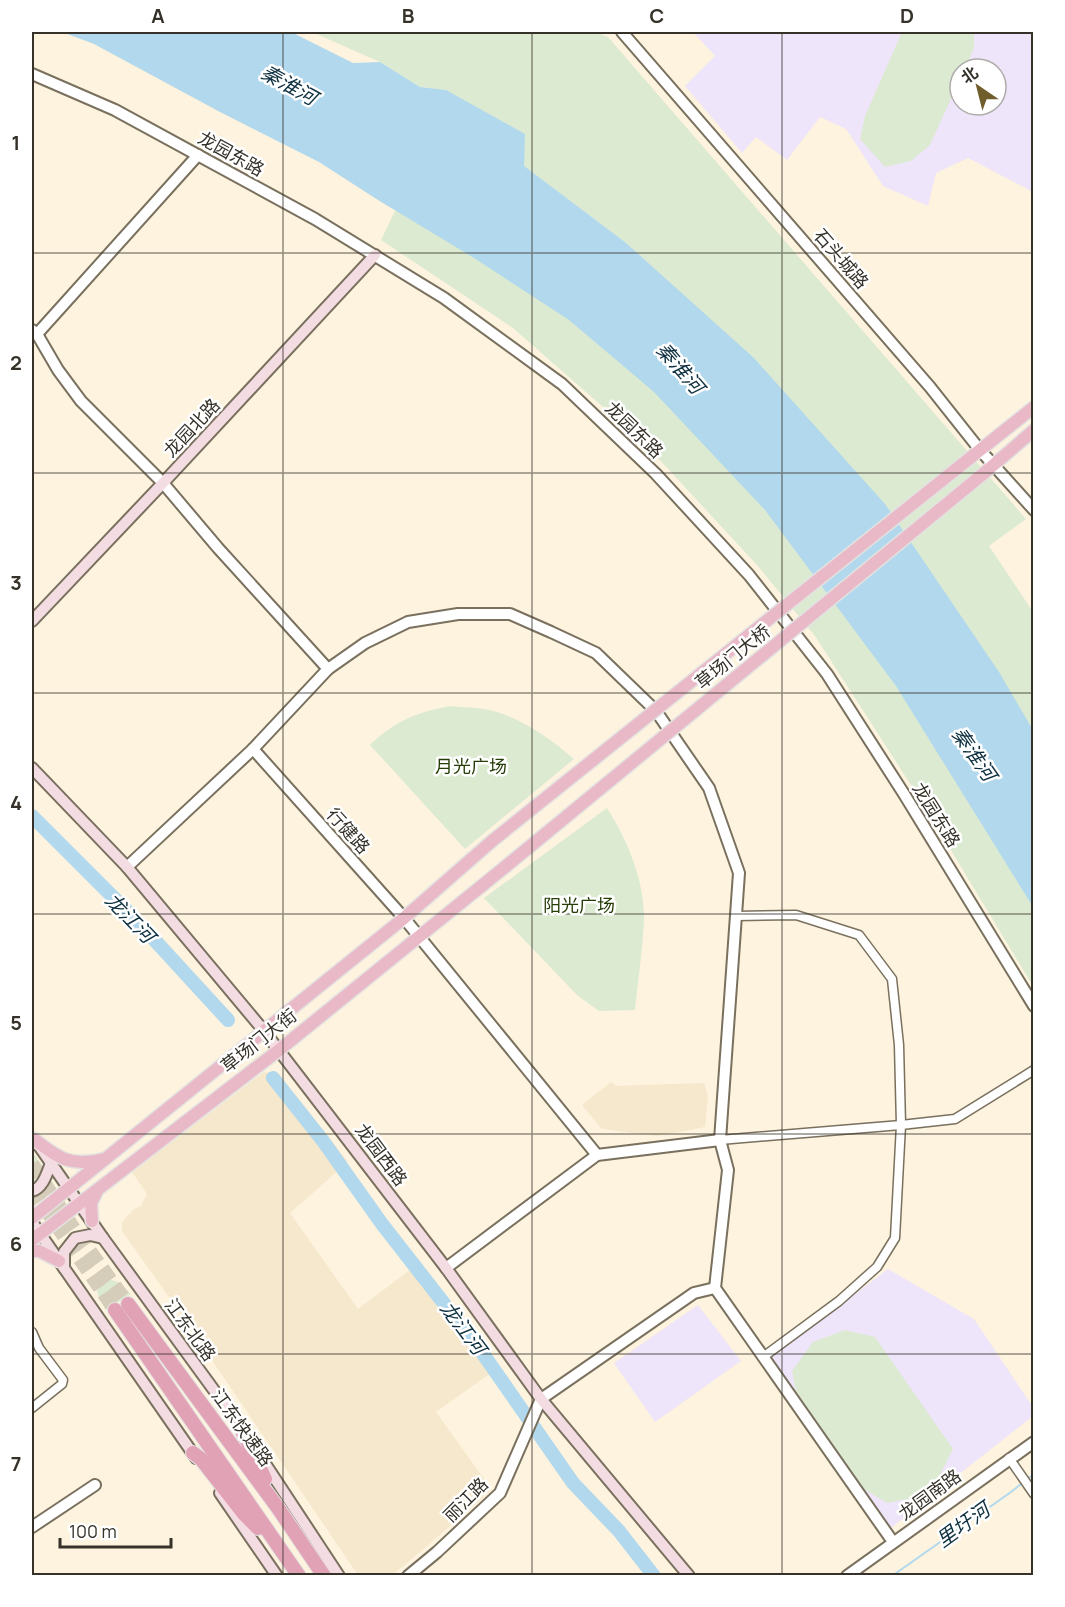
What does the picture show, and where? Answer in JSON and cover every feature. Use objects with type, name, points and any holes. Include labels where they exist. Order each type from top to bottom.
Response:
[{"type":"highway","name":"江东快速路","points":[[299,1575],[122,1307],[278,1508],[324,1575]]},
{"type":"highway","points":[[239,1424],[278,1508]]},
{"type":"highway","points":[[192,1453],[201,1459],[244,1514],[281,1550]]},
{"type":"main road","name":"龙园北路","points":[[32,621],[164,483],[375,255]]},
{"type":"main road","points":[[975,454],[1034,407]]},
{"type":"main road","points":[[994,466],[1034,430]]},
{"type":"main road","name":"草场门大桥","points":[[492,841],[975,454]]},
{"type":"main road","name":"草场门大桥","points":[[505,867],[994,466]]},
{"type":"main road","name":"龙园西路","points":[[32,768],[127,867],[264,1031],[446,1268],[541,1399],[689,1575]]},
{"type":"main road","name":"草场门大街","points":[[32,1220],[404,918],[492,841]]},
{"type":"main road","name":"草场门大街","points":[[36,1237],[279,1050],[418,935],[505,867]]},
{"type":"main road","points":[[33,1138],[52,1154],[67,1161],[92,1162],[108,1158]]},
{"type":"main road","name":"江东北路","points":[[33,1138],[68,1190],[239,1424],[339,1575]]},
{"type":"main road","points":[[32,1191],[36,1190],[45,1178],[51,1163]]},
{"type":"main road","points":[[92,1221],[91,1203],[98,1188]]},
{"type":"main road","points":[[32,1220],[36,1237],[62,1265],[277,1575]]},
{"type":"main road","points":[[62,1265],[64,1252],[75,1238],[90,1235],[103,1238]]},
{"type":"main road","points":[[32,1251],[39,1251],[62,1265]]},
{"type":"street","name":"石头城路","points":[[622,32],[930,387],[975,454],[994,466],[1034,510]]},
{"type":"street","name":"龙园东路","points":[[32,74],[116,110],[315,219],[444,298],[562,384],[656,474],[749,575],[827,674],[1034,1006]]},
{"type":"street","points":[[198,155],[34,332],[81,401],[164,483],[218,548],[328,669]]},
{"type":"street","points":[[127,867],[254,749],[328,669],[365,644],[408,621],[458,614],[510,614],[596,653],[657,711],[709,788],[739,873],[720,1140],[728,1170],[715,1288],[893,1542]]},
{"type":"street","name":"行健路","points":[[254,749],[404,918],[597,1155]]},
{"type":"street","points":[[736,916],[796,915],[859,935],[892,979],[899,1045],[901,1125],[895,1238],[877,1268],[839,1301],[763,1357]]},
{"type":"street","points":[[446,1268],[597,1155],[720,1140],[955,1119],[1034,1070]]},
{"type":"street","points":[[541,1399],[694,1293],[715,1288]]},
{"type":"street","points":[[32,1332],[39,1348],[63,1380],[62,1384],[32,1408]]},
{"type":"street","name":"丽江路","points":[[408,1575],[437,1552],[500,1493],[541,1399]]},
{"type":"street","name":"龙园南路","points":[[847,1575],[1034,1442]]},
{"type":"street","points":[[1009,1458],[1034,1494]]},
{"type":"street","points":[[32,1527],[94,1485]]},
{"type":"shaded area","points":[[693,32],[1033,32],[1033,192],[968,158],[936,173],[928,206],[883,186],[846,129],[820,117],[787,160],[756,137],[742,153],[685,86],[715,56]]},
{"type":"shaded area","points":[[264,1072],[279,1074],[348,1162],[290,1213],[358,1309],[418,1264],[427,1270],[499,1367],[436,1412],[492,1490],[393,1575],[358,1575],[122,1231],[122,1222],[134,1209],[141,1206],[147,1194],[132,1172]]},
{"type":"shaded area","points":[[611,1082],[616,1086],[704,1083],[708,1096],[705,1127],[657,1136],[602,1129],[582,1105]]},
{"type":"shaded area","points":[[888,1269],[974,1319],[1033,1407],[1033,1416],[886,1532],[770,1358]]},
{"type":"shaded area","points":[[698,1305],[741,1361],[655,1422],[614,1363]]},
{"type":"green space","points":[[312,32],[596,32],[608,37],[1026,519],[989,546],[1033,612],[1033,986],[920,799],[815,636],[757,565],[644,443],[513,328],[381,240],[395,211],[524,166],[446,90],[420,87],[380,62]],"holes":[[[537,176],[625,242],[736,343]]]},
{"type":"green space","points":[[902,32],[974,32],[974,48],[970,57],[948,57],[948,105],[930,145],[911,161],[885,167],[860,139],[865,116]]},
{"type":"green space","name":"月光广场","points":[[451,706],[484,709],[520,721],[574,759],[465,849],[370,745],[388,730],[407,719]]},
{"type":"green space","name":"阳光广场","points":[[607,808],[633,860],[643,903],[643,940],[635,1010],[599,1011],[577,995],[484,898]]},
{"type":"green space","points":[[35,1155],[44,1168],[42,1177],[32,1187],[32,1157]]},
{"type":"green space","points":[[105,1278],[118,1282],[131,1294],[106,1310],[97,1289]]},
{"type":"green space","points":[[845,1330],[875,1337],[953,1449],[937,1481],[913,1498],[887,1503],[864,1489],[796,1392],[792,1371],[813,1342]]},
{"type":"water","name":"秦淮河","points":[[62,32],[291,32],[353,63],[380,62],[420,87],[446,90],[525,134],[524,166],[625,242],[754,358],[885,504],[999,672],[1033,730],[1033,907],[896,686],[765,510],[654,392],[569,320],[319,162],[94,44]]},
{"type":"waterway","name":"龙江河","points":[[32,816],[138,922],[228,1020]]},
{"type":"waterway","name":"龙江河","points":[[273,1078],[481,1351],[573,1483],[619,1531],[654,1576]]},
{"type":"waterway","name":"里圩河","points":[[892,1576],[1034,1474]]},
{"type":"tunnel","points":[[32,1164],[74,1229],[128,1304]]},
{"type":"tunnel","points":[[32,1190],[115,1310]]}]
